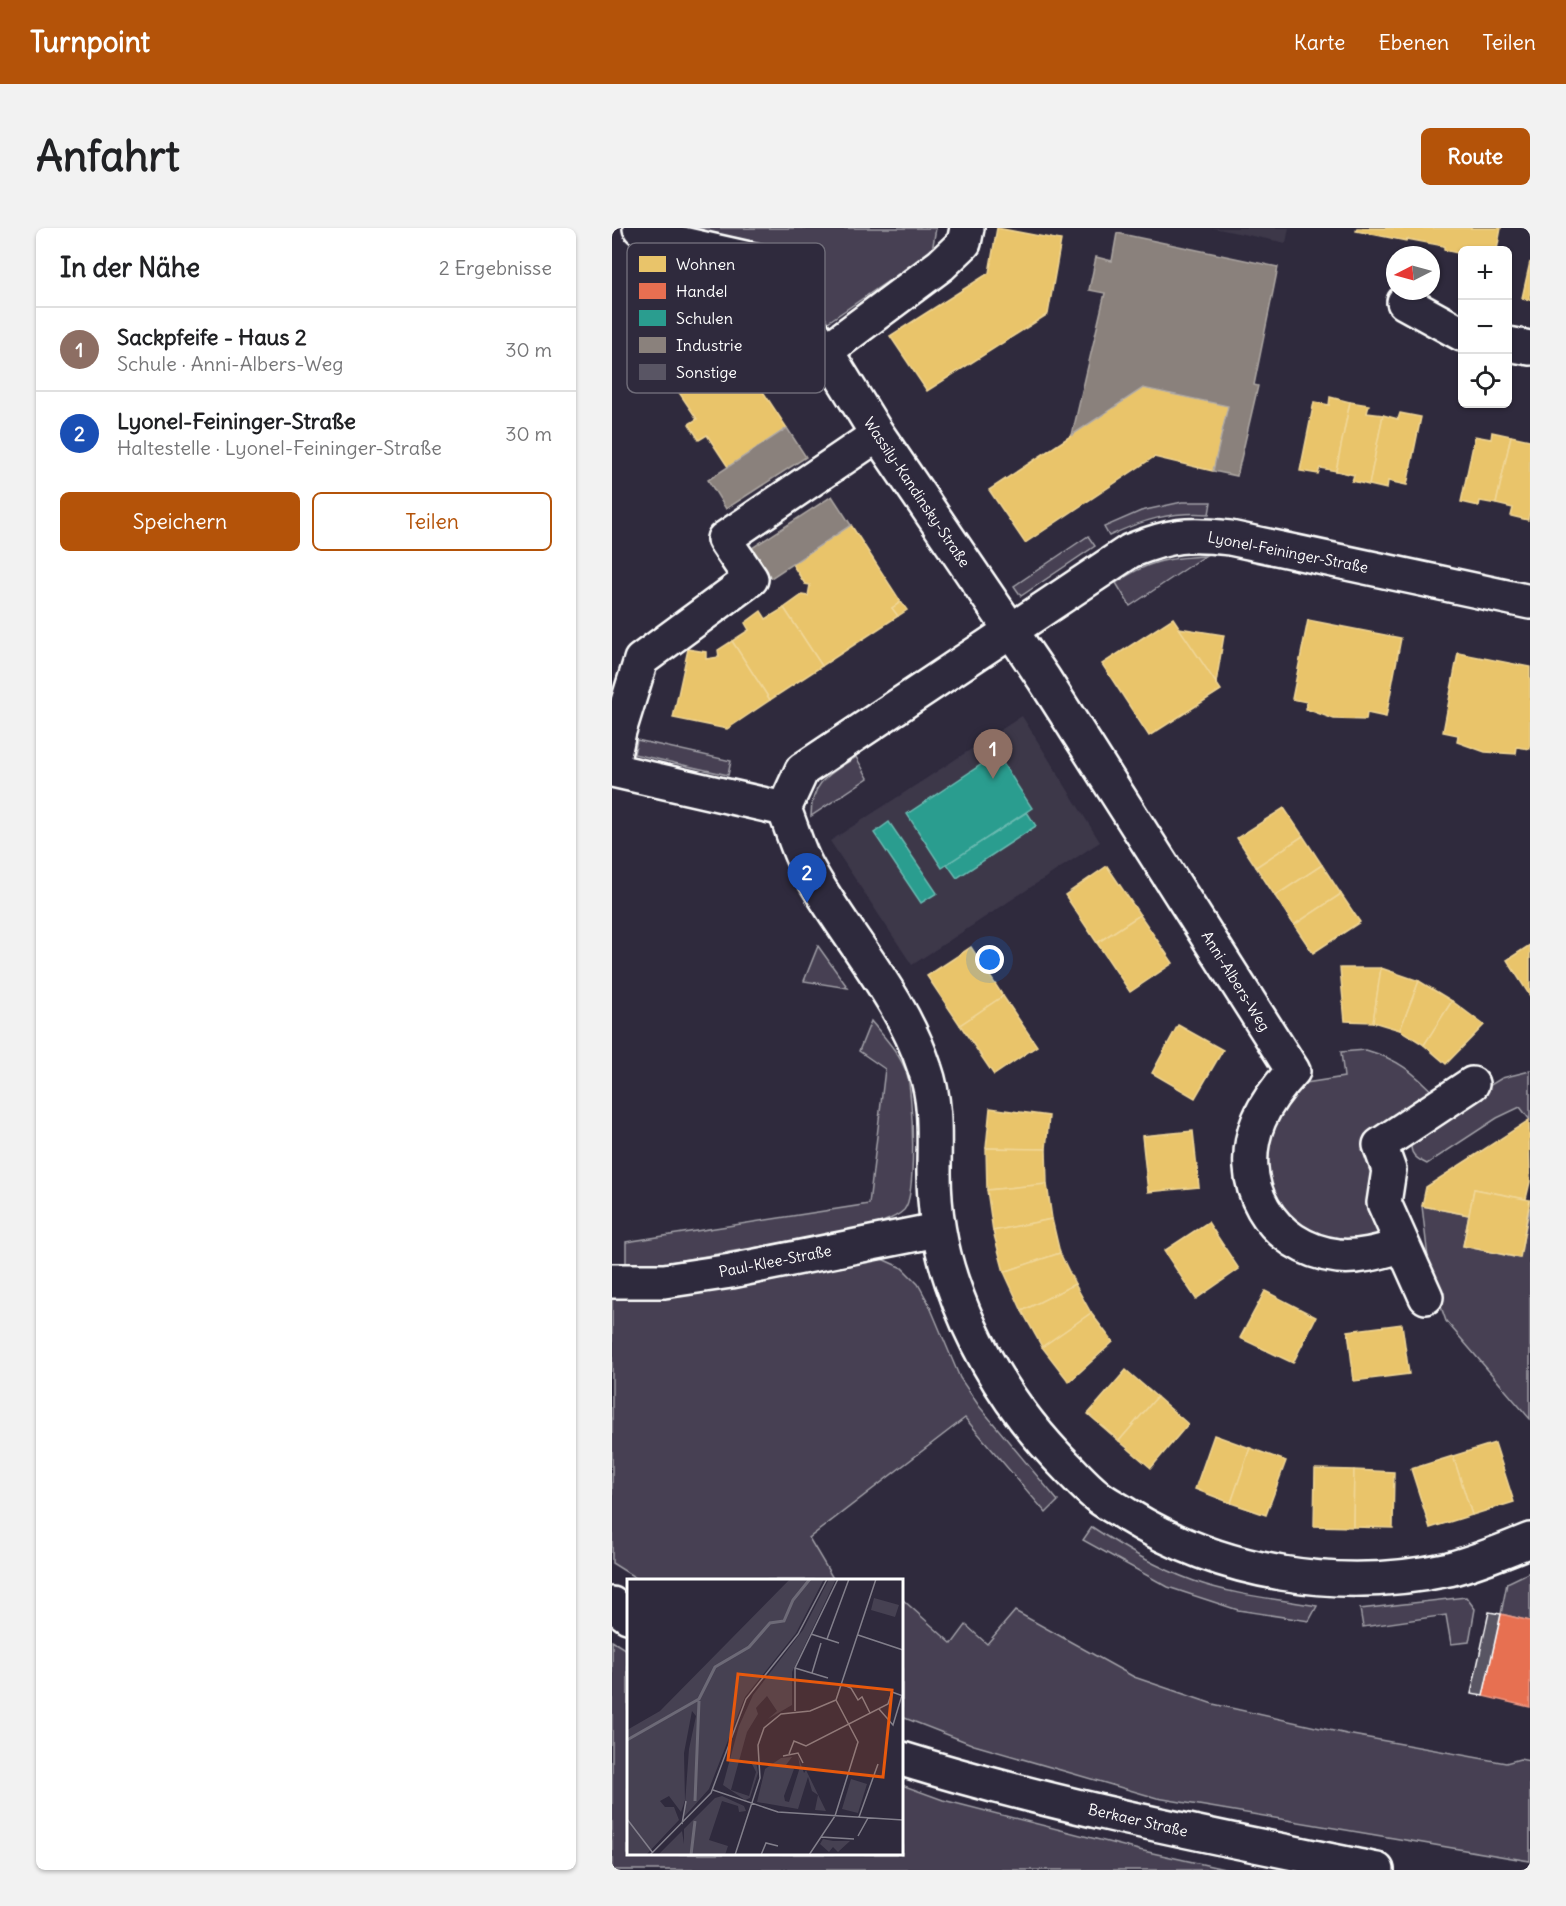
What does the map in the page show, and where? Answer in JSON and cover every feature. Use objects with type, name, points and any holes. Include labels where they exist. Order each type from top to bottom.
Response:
[{"type":"street","name":"Wassily-Kandinsky-Straße","points":[[640,228],[665,240],[678,243]]},
{"type":"street","points":[[826,351],[942,265],[964,243],[968,228]]},
{"type":"street","points":[[1404,302],[1458,332]]},
{"type":"street","points":[[1512,345],[1530,348]]},
{"type":"street","name":"Wassily-Kandinsky-Straße","points":[[826,351],[877,435],[1011,632]]},
{"type":"street","points":[[877,435],[724,539],[751,579],[641,660],[619,731],[612,767],[784,809],[805,865],[912,1033],[925,1068],[935,1126],[934,1176],[938,1230],[951,1281],[968,1323],[990,1367],[1011,1401],[1053,1453],[1096,1496],[1150,1529],[1204,1552],[1251,1567],[1305,1577],[1342,1580],[1411,1575],[1449,1569],[1481,1560],[1530,1540]]},
{"type":"street","name":"Lyonel-Feininger-Straße","points":[[784,809],[802,770],[1130,551],[1172,537],[1197,534],[1234,539],[1530,602]]},
{"type":"street","name":"Anni-Albers-Weg","points":[[1011,632],[1076,729],[1293,1071],[1278,1086],[1258,1122],[1250,1165],[1260,1206],[1277,1228],[1289,1237],[1321,1252],[1339,1256],[1368,1255],[1401,1246]]},
{"type":"street","points":[[1426,1297],[1401,1246],[1384,1203],[1389,1170],[1380,1145],[1472,1083]]},
{"type":"street","name":"Paul-Klee-Straße","points":[[612,1281],[664,1281],[709,1274],[938,1230]]},
{"type":"street","points":[[612,1604],[627,1615]]},
{"type":"street","name":"Berkaer Straße","points":[[903,1759],[972,1780],[1146,1823],[1377,1870]]},
{"type":"shaded area","points":[[674,228],[936,228],[932,251],[828,322],[825,318],[825,243],[735,243]]},
{"type":"shaded area","points":[[1213,228],[1289,228],[1286,243]]},
{"type":"shaded area","points":[[1182,502],[1211,502],[1209,514],[1170,515],[1133,525],[1109,536],[1104,527],[1141,511]]},
{"type":"shaded area","points":[[1088,536],[1095,546],[1021,596],[1014,586]]},
{"type":"shaded area","points":[[1205,556],[1130,606],[1116,583],[1148,565],[1180,558]]},
{"type":"shaded area","points":[[1022,716],[1100,842],[912,965],[830,841]]},
{"type":"shaded area","points":[[637,740],[731,761],[728,775],[634,754]]},
{"type":"shaded area","points":[[856,757],[868,778],[811,816],[814,794],[818,786],[830,774]]},
{"type":"shaded area","points":[[818,946],[848,988],[804,981]]},
{"type":"shaded area","points":[[871,1021],[900,1059],[909,1085],[912,1166],[911,1186],[904,1210],[868,1228],[653,1265],[626,1265],[626,1242],[869,1204],[885,1069],[859,1051]]},
{"type":"shaded area","points":[[1366,1050],[1404,1067],[1436,1096],[1367,1143],[1387,1238],[1337,1244],[1296,1231],[1262,1184],[1262,1138],[1299,1084],[1344,1077],[1341,1052]]},
{"type":"shaded area","points":[[1530,1071],[1530,1120],[1520,1107],[1497,1118],[1427,1164],[1414,1155],[1411,1149],[1411,1134],[1502,1078]]},
{"type":"shaded area","points":[[1422,1206],[1469,1215],[1463,1246],[1519,1258],[1530,1207],[1530,1419],[1446,1321],[1430,1275]]},
{"type":"shaded area","points":[[882,1259],[902,1268],[918,1284],[928,1302],[960,1378],[979,1406],[1058,1501],[1046,1513],[965,1418],[809,1538],[833,1579],[637,1579],[612,1563],[612,1297],[663,1298]]},
{"type":"shaded area","points":[[1092,1527],[1141,1557],[1194,1581],[1239,1593],[1317,1606],[1309,1621],[1238,1610],[1168,1587],[1083,1540]]},
{"type":"shaded area","points":[[1530,1572],[1530,1621],[1501,1614],[1507,1583]]},
{"type":"shaded area","points":[[1466,1597],[1475,1609],[1469,1642],[1451,1644],[1446,1615],[1363,1627],[1360,1609]]},
{"type":"shaded area","points":[[903,1600],[952,1644],[966,1625],[987,1644],[1015,1611],[1134,1677],[1213,1704],[1347,1734],[1506,1763],[1520,1759],[1530,1761],[1530,1861],[1157,1798],[974,1745],[903,1717]]},
{"type":"shaded area","points":[[612,1641],[627,1650],[627,1855],[903,1855],[903,1785],[943,1800],[1139,1850],[1229,1870],[612,1870]]},
{"type":"building: Wohnen","points":[[997,228],[1061,240],[1048,314],[927,391],[890,336],[989,273]]},
{"type":"building: Wohnen","points":[[1357,228],[1501,228],[1498,246],[1458,246],[1458,253],[1444,250],[1444,246],[1356,231]]},
{"type":"building: Wohnen","points":[[1530,262],[1530,300],[1522,298]]},
{"type":"building: Wohnen","points":[[1143,388],[1228,406],[1213,471],[1154,457],[1025,543],[989,490]]},
{"type":"building: Wohnen","points":[[679,393],[764,393],[787,428],[728,467],[707,435],[699,440],[689,424],[697,419]]},
{"type":"building: Wohnen","points":[[1330,397],[1350,402],[1336,471],[1320,468],[1318,474],[1300,471],[1314,402],[1329,405]]},
{"type":"building: Wohnen","points":[[1350,402],[1369,405],[1367,413],[1383,415],[1369,485],[1352,481],[1354,475],[1336,471]]},
{"type":"building: Wohnen","points":[[1400,413],[1421,417],[1407,485],[1388,481],[1387,489],[1369,485],[1383,415],[1398,419]]},
{"type":"building: Wohnen","points":[[1492,432],[1511,436],[1496,504],[1480,501],[1479,506],[1461,502],[1475,436],[1491,439]]},
{"type":"building: Wohnen","points":[[1511,436],[1530,440],[1528,520],[1511,516],[1513,508],[1496,504]]},
{"type":"building: Wohnen","points":[[851,525],[901,602],[892,608],[898,616],[822,666],[784,608],[802,595],[808,596],[810,585],[805,584],[792,564]]},
{"type":"building: Wohnen","points":[[901,602],[907,610],[898,616],[892,608]]},
{"type":"building: Wohnen","points":[[784,608],[822,666],[770,700],[732,641],[749,630],[745,623],[761,611],[766,619]]},
{"type":"building: Wohnen","points":[[1173,618],[1221,690],[1149,736],[1102,664]]},
{"type":"building: Wohnen","points":[[1308,620],[1401,638],[1386,717],[1367,713],[1366,720],[1334,719],[1306,709],[1307,702],[1292,699]]},
{"type":"building: Wohnen","points":[[1179,628],[1224,635],[1216,683]]},
{"type":"building: Wohnen","points":[[732,641],[770,700],[727,729],[673,718],[688,649],[706,652],[706,659],[719,657],[718,650]]},
{"type":"building: Wohnen","points":[[1458,653],[1530,667],[1530,749],[1517,747],[1516,754],[1485,752],[1457,742],[1458,735],[1443,732]]},
{"type":"building: Wohnen","points":[[1284,808],[1303,836],[1256,867],[1237,838]]},
{"type":"building: Wohnen","points":[[1303,836],[1322,865],[1275,896],[1256,867]]},
{"type":"building: Wohnen","points":[[1322,865],[1341,894],[1294,925],[1275,896]]},
{"type":"building: Wohnen","points":[[1107,866],[1140,915],[1097,943],[1065,895]]},
{"type":"building: Wohnen","points":[[1341,894],[1360,922],[1313,953],[1294,925]]},
{"type":"building: Wohnen","points":[[1140,915],[1173,963],[1130,992],[1097,943]]},
{"type":"building: Wohnen","points":[[1530,945],[1530,996],[1507,960]]},
{"type":"building: Wohnen","points":[[971,947],[1003,996],[960,1025],[927,976]]},
{"type":"building: Wohnen","points":[[1340,968],[1381,968],[1373,1022],[1345,1021]]},
{"type":"building: Wohnen","points":[[1381,968],[1419,981],[1400,1030],[1373,1022]]},
{"type":"building: Wohnen","points":[[1419,981],[1452,1001],[1424,1045],[1400,1030]]},
{"type":"building: Wohnen","points":[[1003,996],[1037,1046],[994,1075],[960,1025]]},
{"type":"building: Wohnen","points":[[1452,1001],[1484,1025],[1446,1064],[1424,1045]]},
{"type":"building: Wohnen","points":[[1178,1025],[1223,1050],[1195,1098],[1152,1073]]},
{"type":"building: Wohnen","points":[[990,1108],[1049,1116],[1046,1149],[986,1148]]},
{"type":"building: Wohnen","points":[[1529,1120],[1530,1182],[1526,1199],[1474,1189],[1469,1215],[1422,1206],[1426,1187]]},
{"type":"building: Wohnen","points":[[1193,1131],[1199,1187],[1148,1192],[1142,1136]]},
{"type":"building: Wohnen","points":[[986,1148],[1046,1149],[1047,1184],[987,1190]]},
{"type":"building: Wohnen","points":[[1047,1184],[1052,1219],[993,1231],[987,1190]]},
{"type":"building: Wohnen","points":[[1474,1189],[1530,1200],[1520,1258],[1463,1246]]},
{"type":"building: Wohnen","points":[[1052,1219],[1060,1253],[1004,1272],[993,1231]]},
{"type":"building: Wohnen","points":[[1208,1222],[1239,1269],[1196,1299],[1164,1251]]},
{"type":"building: Wohnen","points":[[1060,1253],[1075,1284],[1022,1311],[1004,1272]]},
{"type":"building: Wohnen","points":[[1075,1284],[1091,1313],[1042,1347],[1022,1311]]},
{"type":"building: Wohnen","points":[[1265,1291],[1316,1317],[1293,1363],[1240,1338]]},
{"type":"building: Wohnen","points":[[1091,1313],[1113,1342],[1069,1382],[1042,1347]]},
{"type":"building: Wohnen","points":[[1402,1324],[1409,1374],[1354,1381],[1348,1331]]},
{"type":"building: Wohnen","points":[[1126,1370],[1157,1397],[1119,1441],[1088,1414]]},
{"type":"building: Wohnen","points":[[1157,1397],[1188,1424],[1151,1468],[1119,1441]]},
{"type":"building: Wohnen","points":[[1214,1435],[1250,1448],[1231,1503],[1195,1489]]},
{"type":"building: Wohnen","points":[[1495,1443],[1514,1502],[1472,1515],[1453,1456]]},
{"type":"building: Wohnen","points":[[1250,1448],[1286,1461],[1266,1515],[1231,1503]]},
{"type":"building: Wohnen","points":[[1453,1456],[1472,1515],[1430,1528],[1411,1469]]},
{"type":"building: Wohnen","points":[[1315,1469],[1354,1470],[1353,1527],[1314,1526]]},
{"type":"building: Wohnen","points":[[1354,1470],[1394,1472],[1393,1528],[1353,1527]]},
{"type":"building: Handel","points":[[1501,1614],[1530,1621],[1530,1707],[1483,1696]]},
{"type":"building: Schulen","points":[[997,754],[1032,808],[942,868],[907,814]]},
{"type":"building: Schulen","points":[[1027,812],[1036,826],[957,878],[947,864]]},
{"type":"building: Schulen","points":[[889,822],[937,893],[921,903],[874,833]]},
{"type":"building: Industrie","points":[[1117,233],[1278,267],[1254,385],[1258,386],[1237,476],[1213,471],[1228,406],[1143,388],[1072,435],[1105,293],[1089,290],[1096,257],[1112,261]]},
{"type":"building: Industrie","points":[[787,428],[806,457],[726,509],[708,480]]},
{"type":"building: Industrie","points":[[832,496],[851,525],[771,578],[752,548]]},
{"type":"building: Sonstige","points":[[1489,1612],[1501,1614],[1483,1696],[1471,1694]]},
{"type":"place","name":"Sackpfeife - Haus 2","points":[[993,779]]},
{"type":"place","name":"Lyonel-Feininger-Straße","points":[[807,903]]}]
